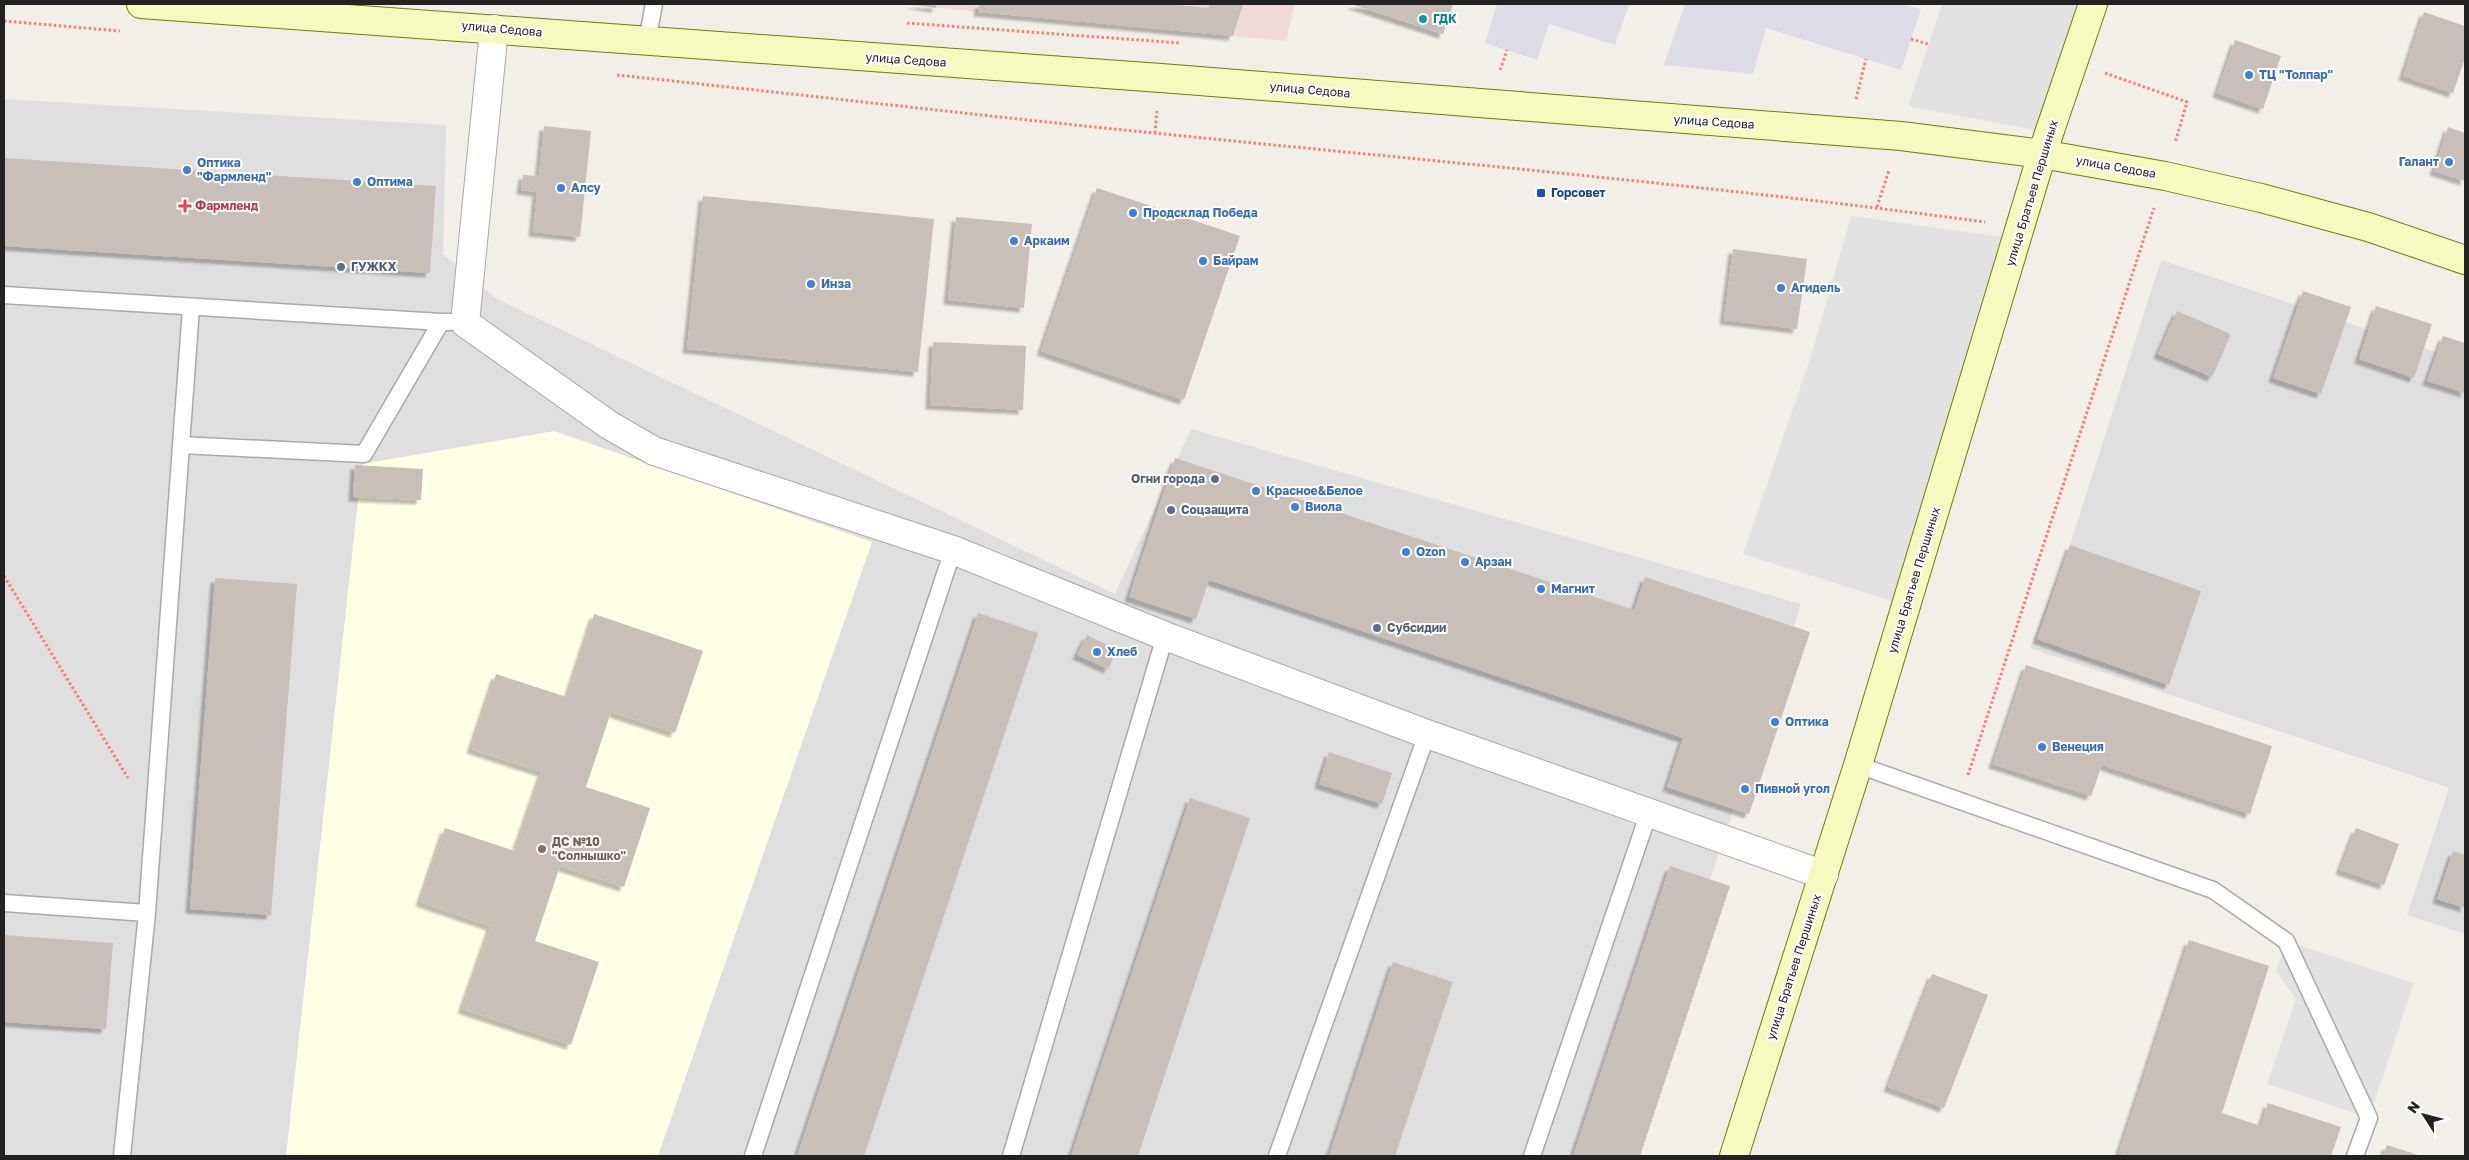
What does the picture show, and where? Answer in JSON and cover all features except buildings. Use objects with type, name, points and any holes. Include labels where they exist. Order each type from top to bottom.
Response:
[{"type":"main road","name":"улица Седова","points":[[141,4],[1171,79],[1901,136],[2042,154],[2165,176],[2261,198],[2368,227],[2465,260]]},
{"type":"main road","name":"улица Братьев Першиных","points":[[1734,1156],[1824,875],[2042,154],[2093,4]]},
{"type":"street","points":[[494,29],[453,322],[609,425],[654,451],[953,550],[1165,636],[1428,734],[1824,875]]},
{"type":"lane","points":[[647,41],[654,4]]},
{"type":"lane","points":[[4,295],[191,308],[453,322]]},
{"type":"lane","points":[[122,1156],[147,913],[191,308]]},
{"type":"lane","points":[[181,445],[364,454],[453,322]]},
{"type":"lane","points":[[752,1156],[953,550]]},
{"type":"lane","points":[[1011,1156],[1165,636]]},
{"type":"lane","points":[[1278,1156],[1428,734]]},
{"type":"lane","points":[[1858,764],[2214,890],[2286,941],[2370,1118],[2355,1156]]},
{"type":"lane","points":[[1532,1156],[1649,812]]},
{"type":"lane","points":[[4,903],[147,913]]},
{"type":"path","points":[[4,21],[123,32]]},
{"type":"path","points":[[1910,39],[1928,44]]},
{"type":"path","points":[[1499,74],[1507,50]]},
{"type":"path","points":[[1855,102],[1866,59]]},
{"type":"path","points":[[1960,800],[2165,176],[2187,102],[2074,62]]},
{"type":"path","points":[[610,74],[1145,132],[1495,165],[1877,207],[2021,226]]},
{"type":"path","points":[[4,576],[154,820]]},
{"type":"shaded area","points":[[896,4],[1295,4],[1286,41]]},
{"type":"shaded area","points":[[1497,4],[1629,4],[1615,45],[1549,24],[1537,60],[1485,43]]},
{"type":"shaded area","points":[[1685,4],[1899,4],[1921,9],[1901,70],[1766,28],[1753,74],[1664,65]]},
{"type":"shaded area","points":[[1942,4],[2093,4],[2050,133],[1908,106]]},
{"type":"shaded area","points":[[4,99],[446,125],[443,254],[497,299],[1115,594],[1191,429],[1801,604],[1619,1156],[4,1156]]},
{"type":"shaded area","points":[[1851,216],[2017,239],[1907,606],[1743,554],[1811,356]]},
{"type":"shaded area","points":[[2161,260],[2465,362],[2465,934],[2407,915],[2449,788],[2030,648],[2070,545]]},
{"type":"shaded area","name":"ДС №10 \"Солнышко\"","points":[[554,431],[872,542],[658,1156],[286,1156],[362,464]]},
{"type":"shaded area","points":[[2286,941],[2414,983],[2369,1118],[2267,1084],[2296,999],[2276,971]]},
{"type":"place","name":"ГДК","points":[[1423,19]]},
{"type":"place","name":"ТЦ \"Толпар\"","points":[[2249,75]]},
{"type":"place","name":"Галант","points":[[2449,162]]},
{"type":"place","name":"Оптика \"Фармленд\"","points":[[187,170]]},
{"type":"place","name":"Оптима","points":[[357,182]]},
{"type":"place","name":"Алсу","points":[[561,188]]},
{"type":"place","name":"Горсовет","points":[[1541,193]]},
{"type":"place","name":"Фармленд","points":[[185,206]]},
{"type":"place","name":"Продсклад Победа","points":[[1133,213]]},
{"type":"place","name":"Аркаим","points":[[1014,241]]},
{"type":"place","name":"Байрам","points":[[1203,261]]},
{"type":"place","name":"ГУЖКХ","points":[[341,267]]},
{"type":"place","name":"Инза","points":[[811,284]]},
{"type":"place","name":"Агидель","points":[[1781,288]]},
{"type":"place","name":"Огни города","points":[[1215,479]]},
{"type":"place","name":"Красное&Белое","points":[[1256,491]]},
{"type":"place","name":"Виола","points":[[1295,507]]},
{"type":"place","name":"Соцзащита","points":[[1171,510]]},
{"type":"place","name":"Ozon","points":[[1406,552]]},
{"type":"place","name":"Арзан","points":[[1465,562]]},
{"type":"place","name":"Магнит","points":[[1541,589]]},
{"type":"place","name":"Субсидии","points":[[1377,628]]},
{"type":"place","name":"Хлеб","points":[[1097,652]]},
{"type":"place","name":"Оптика","points":[[1775,722]]},
{"type":"place","name":"Венеция","points":[[2042,747]]},
{"type":"place","name":"Пивной угол","points":[[1745,789]]},
{"type":"place","name":"ДС №10 \"Солнышко\"","points":[[542,849]]}]
